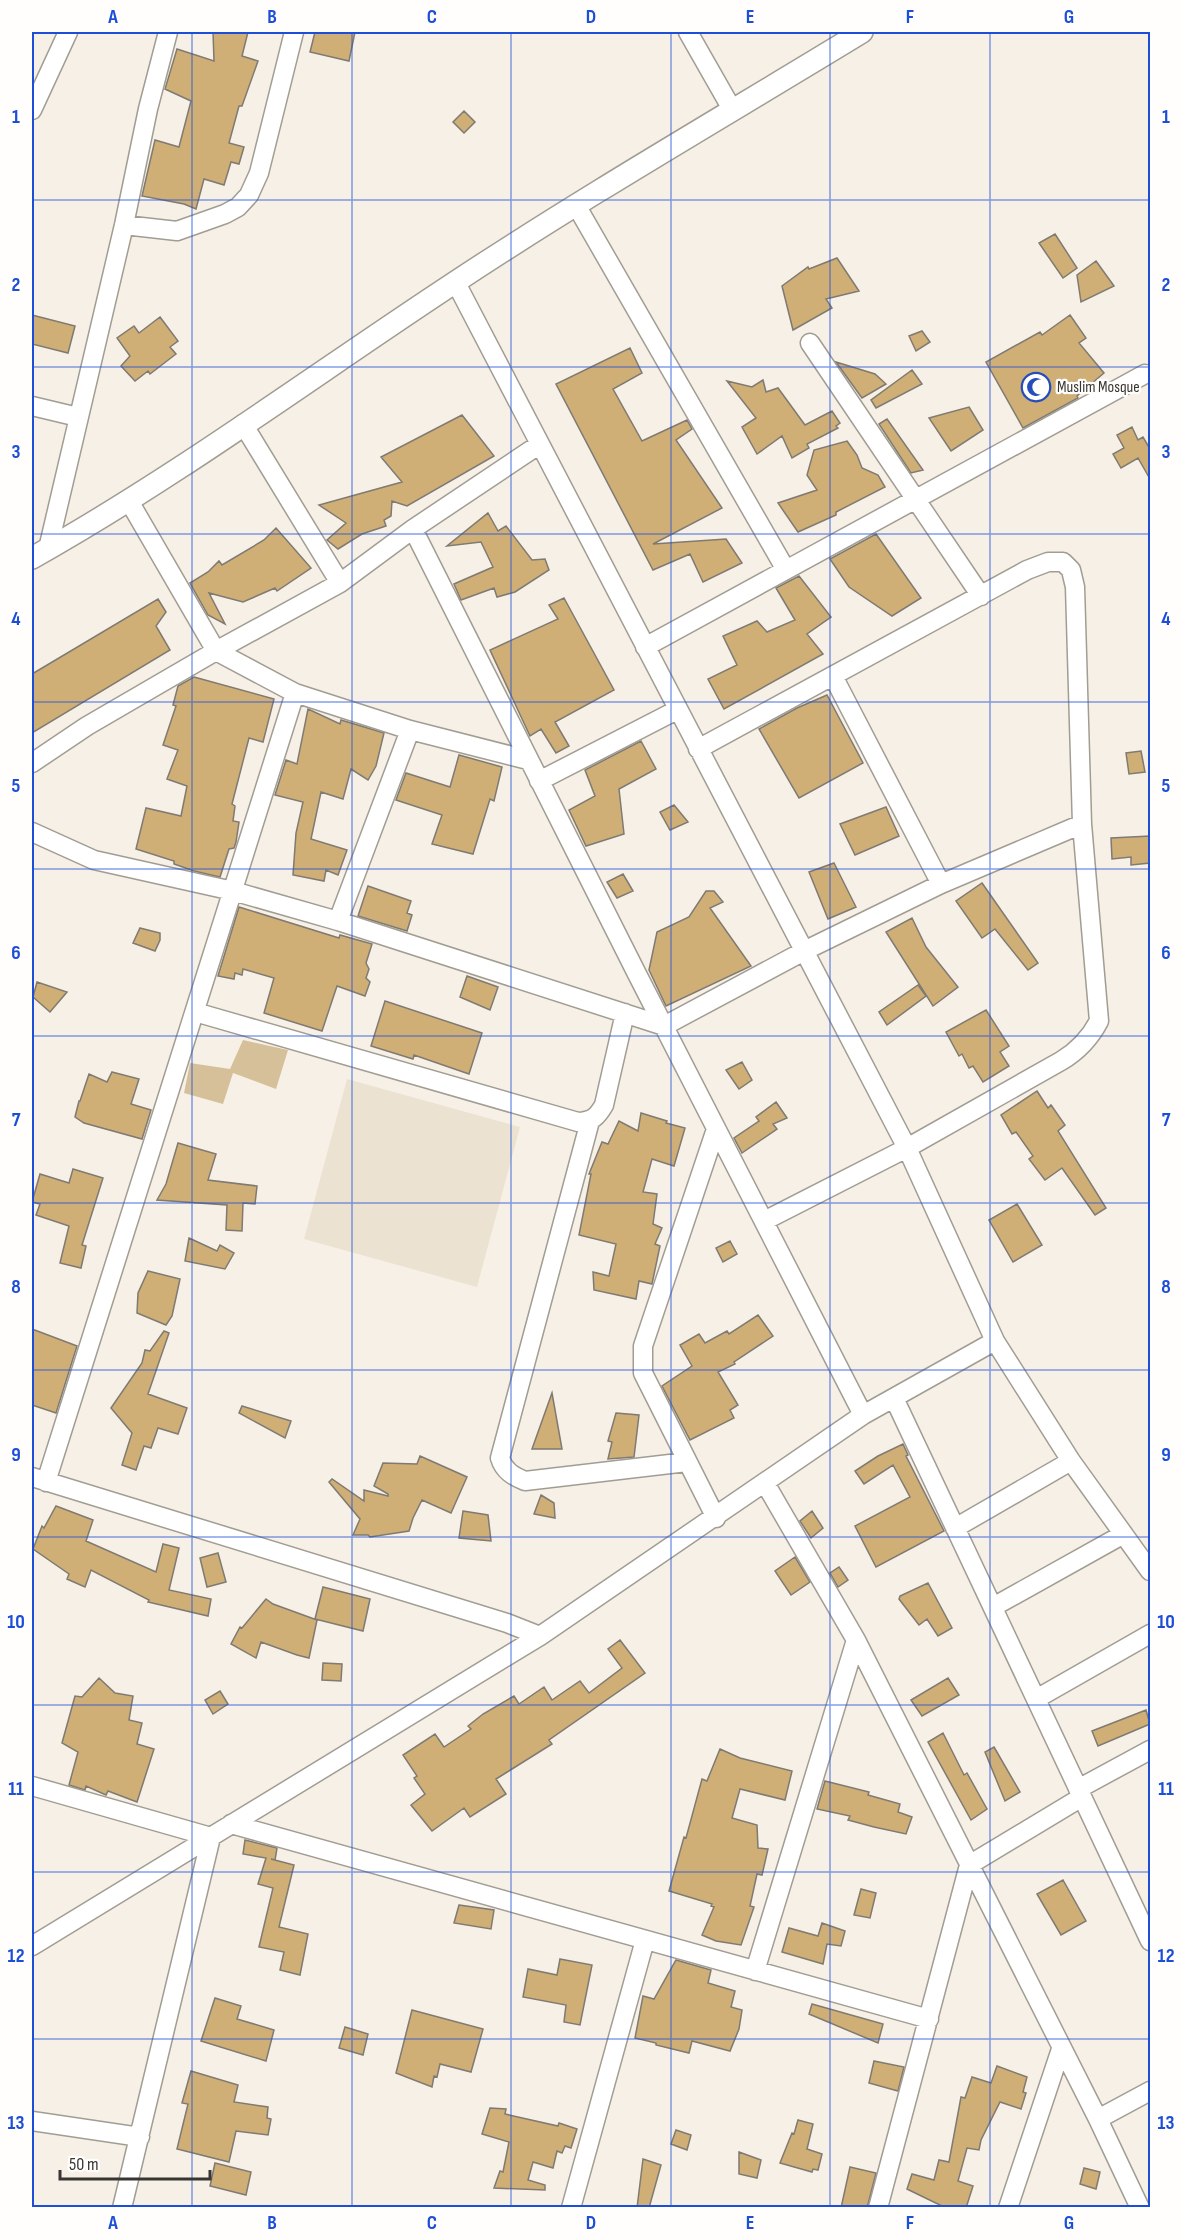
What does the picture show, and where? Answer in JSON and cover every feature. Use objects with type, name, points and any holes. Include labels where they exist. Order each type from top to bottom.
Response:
[{"type":"street","points":[[32,110],[68,32]]},
{"type":"street","points":[[40,554],[78,417],[124,225],[148,109],[168,32]]},
{"type":"street","points":[[124,225],[177,231],[225,214],[238,207],[249,195],[259,173],[294,32]]},
{"type":"street","points":[[688,32],[733,111]]},
{"type":"street","points":[[40,554],[129,501],[455,281],[862,32]]},
{"type":"street","points":[[576,205],[786,570]]},
{"type":"street","points":[[455,281],[698,749],[806,950],[907,1148],[995,1341],[1071,1461],[1150,1571]]},
{"type":"street","points":[[810,343],[981,596]]},
{"type":"street","points":[[645,647],[1145,374]]},
{"type":"street","points":[[32,406],[78,417]]},
{"type":"street","points":[[243,424],[340,583]]},
{"type":"street","points":[[32,764],[87,726],[216,651],[340,583],[413,529],[540,444]]},
{"type":"street","points":[[129,501],[216,651],[295,693],[410,730],[528,760]]},
{"type":"street","points":[[413,529],[663,1026],[863,1415]]},
{"type":"street","points":[[698,749],[1027,570],[1048,562],[1063,562],[1071,570],[1075,587],[1083,824],[1099,1021],[1092,1033],[1073,1054],[1061,1062],[907,1148],[764,1221]]},
{"type":"street","points":[[833,676],[941,884]]},
{"type":"street","points":[[295,693],[195,1012],[39,1480],[507,1623],[540,1636]]},
{"type":"street","points":[[539,781],[678,710]]},
{"type":"street","points":[[338,921],[410,730]]},
{"type":"street","points":[[32,832],[94,860],[234,891],[338,921],[663,1026],[806,950],[941,884],[1083,824]]},
{"type":"street","points":[[195,1012],[579,1122],[590,1121],[598,1116],[604,1105],[625,1013]]},
{"type":"street","points":[[590,1121],[500,1458],[503,1467],[525,1481],[687,1462]]},
{"type":"street","points":[[716,1129],[643,1346],[641,1364],[643,1373],[716,1518]]},
{"type":"street","points":[[32,1946],[540,1636],[716,1518],[863,1415],[995,1341]]},
{"type":"street","points":[[894,1398],[1150,1941]]},
{"type":"street","points":[[955,1528],[1071,1461]]},
{"type":"street","points":[[765,1483],[856,1640],[1098,2119],[1140,2208]]},
{"type":"street","points":[[993,1607],[1122,1535]]},
{"type":"street","points":[[1036,1699],[1150,1634]]},
{"type":"street","points":[[755,1971],[856,1640]]},
{"type":"street","points":[[878,2208],[969,1865],[1150,1750]]},
{"type":"street","points":[[32,1786],[211,1837]]},
{"type":"street","points":[[231,1824],[929,2019]]},
{"type":"street","points":[[122,2208],[211,1837]]},
{"type":"street","points":[[572,2208],[645,1940]]},
{"type":"street","points":[[1008,2208],[1062,2049]]},
{"type":"street","points":[[1098,2119],[1150,2091]]},
{"type":"street","points":[[32,2121],[140,2137]]},
{"type":"shaded area","points":[[243,1040],[288,1050],[276,1089],[233,1073],[223,1104],[184,1093],[190,1063],[230,1069]]},
{"type":"shaded area","points":[[347,1079],[520,1127],[477,1287],[304,1239]]},
{"type":"building","points":[[213,32],[248,32],[242,56],[258,61],[242,106],[239,106],[229,143],[244,147],[239,164],[231,162],[224,185],[204,179],[196,209],[184,204],[142,196],[155,140],[179,147],[191,101],[165,89],[177,49],[214,61]]},
{"type":"building","points":[[315,32],[355,32],[349,61],[310,52]]},
{"type":"building","points":[[464,111],[475,122],[464,133],[453,122]]},
{"type":"building","points":[[1055,234],[1077,268],[1063,278],[1039,243]]},
{"type":"building","points":[[837,258],[859,291],[826,299],[832,308],[793,330],[782,286],[808,267],[809,269]]},
{"type":"building","points":[[1096,261],[1114,286],[1081,302],[1077,275]]},
{"type":"building","points":[[32,315],[75,326],[68,353],[32,344]]},
{"type":"building","name":"Muslim Mosque","points":[[1070,315],[1086,338],[1079,343],[1104,373],[1077,396],[1078,398],[1023,428],[986,362],[1040,332],[1042,335]]},
{"type":"building","points":[[160,317],[178,341],[170,347],[176,354],[150,374],[148,371],[135,381],[121,366],[130,356],[117,338],[134,326],[139,333]]},
{"type":"building","points":[[922,331],[930,342],[916,351],[909,336]]},
{"type":"building","points":[[630,348],[642,373],[613,389],[642,441],[687,420],[692,429],[676,440],[722,508],[653,544],[726,539],[742,563],[703,582],[690,554],[653,570],[556,384]]},
{"type":"building","points":[[836,362],[875,374],[886,384],[862,398]]},
{"type":"building","points":[[912,370],[922,384],[876,408],[871,400]]},
{"type":"building","points":[[763,380],[766,392],[778,388],[805,425],[832,411],[840,423],[836,426],[838,428],[807,444],[809,448],[792,458],[782,436],[757,454],[742,427],[756,418],[727,381],[752,387]]},
{"type":"building","points":[[969,407],[983,430],[951,451],[929,418]]},
{"type":"building","points":[[462,415],[494,456],[407,506],[392,501],[391,516],[384,520],[386,526],[362,534],[338,549],[327,540],[346,523],[319,505],[402,482],[381,457]]},
{"type":"building","points":[[887,419],[923,470],[911,473],[879,424]]},
{"type":"building","points":[[1132,427],[1138,440],[1143,437],[1150,449],[1150,479],[1138,458],[1121,468],[1113,454],[1124,448],[1117,435]]},
{"type":"building","points":[[847,441],[857,455],[862,468],[878,475],[885,487],[836,512],[836,515],[798,532],[778,503],[817,490],[807,475],[814,450]]},
{"type":"building","points":[[488,513],[498,531],[506,526],[532,560],[545,559],[549,570],[515,592],[497,597],[494,588],[461,600],[454,584],[493,567],[481,542],[447,546]]},
{"type":"building","points":[[276,528],[311,568],[277,591],[275,588],[243,602],[209,593],[225,624],[208,615],[190,583],[208,572],[219,561],[222,565],[264,540]]},
{"type":"building","points":[[876,534],[921,598],[892,616],[849,587],[830,559]]},
{"type":"building","points":[[799,576],[831,617],[807,634],[823,654],[724,709],[708,679],[737,665],[723,636],[757,621],[767,632],[795,620],[776,588]]},
{"type":"building","points":[[564,598],[614,690],[555,722],[569,746],[556,753],[541,729],[530,736],[490,650],[558,619],[549,605]]},
{"type":"building","points":[[158,599],[166,612],[156,626],[170,650],[32,733],[32,674]]},
{"type":"building","points":[[194,677],[274,699],[263,742],[249,738],[232,804],[235,806],[233,821],[239,822],[236,842],[234,848],[229,849],[220,877],[194,871],[174,864],[174,861],[136,849],[146,808],[181,816],[187,786],[167,779],[178,750],[163,745],[176,706],[173,705],[178,686]]},
{"type":"building","points":[[827,695],[863,763],[799,798],[759,729]]},
{"type":"building","points":[[308,709],[340,724],[341,720],[384,733],[376,766],[368,780],[351,769],[343,799],[321,792],[311,839],[347,850],[338,875],[326,870],[324,881],[293,875],[296,833],[303,802],[275,795],[286,760],[297,764]]},
{"type":"building","points":[[641,741],[656,769],[619,789],[624,834],[586,846],[569,810],[595,796],[585,770]]},
{"type":"building","points":[[1141,751],[1145,772],[1129,774],[1126,753]]},
{"type":"building","points":[[459,755],[502,767],[494,801],[490,799],[473,854],[432,844],[442,815],[396,800],[406,773],[450,787]]},
{"type":"building","points":[[674,805],[688,822],[670,830],[660,812]]},
{"type":"building","points":[[886,807],[899,836],[855,855],[840,824]]},
{"type":"building","points":[[1150,836],[1150,863],[1131,865],[1131,857],[1112,859],[1111,838]]},
{"type":"building","points":[[834,863],[856,907],[828,919],[809,872]]},
{"type":"building","points":[[623,874],[633,891],[617,898],[607,882]]},
{"type":"building","points":[[982,883],[1038,963],[1028,970],[995,929],[982,938],[956,901]]},
{"type":"building","points":[[368,886],[411,901],[407,913],[412,915],[407,931],[358,916]]},
{"type":"building","points":[[706,891],[714,891],[723,902],[710,908],[751,966],[666,1006],[649,970],[657,932],[689,917]]},
{"type":"building","points":[[239,907],[339,938],[340,935],[372,944],[366,963],[369,969],[366,978],[370,982],[365,996],[337,986],[322,1031],[264,1013],[274,978],[243,969],[242,975],[235,973],[234,979],[218,976]]},
{"type":"building","points":[[912,918],[926,947],[958,987],[933,1006],[886,932]]},
{"type":"building","points":[[140,928],[160,933],[160,940],[155,951],[133,943]]},
{"type":"building","points":[[467,976],[498,987],[490,1010],[460,997]]},
{"type":"building","points":[[37,982],[67,992],[50,1012],[33,997]]},
{"type":"building","points":[[918,985],[926,996],[887,1025],[879,1012]]},
{"type":"building","points":[[385,1001],[482,1033],[469,1074],[414,1055],[413,1059],[371,1046]]},
{"type":"building","points":[[986,1010],[1009,1046],[1000,1052],[1009,1066],[983,1082],[973,1066],[969,1068],[962,1054],[959,1056],[946,1032]]},
{"type":"building","points":[[742,1062],[752,1080],[739,1089],[726,1070]]},
{"type":"building","points":[[112,1072],[139,1079],[131,1104],[151,1110],[142,1139],[84,1123],[75,1117],[89,1074],[107,1082]]},
{"type":"building","points":[[1037,1091],[1048,1108],[1051,1105],[1065,1125],[1058,1131],[1106,1208],[1095,1215],[1062,1168],[1045,1180],[1029,1159],[1033,1156],[1016,1132],[1012,1134],[1001,1115]]},
{"type":"building","points":[[776,1102],[787,1118],[773,1124],[777,1129],[742,1153],[734,1138],[759,1121],[756,1117]]},
{"type":"building","points":[[641,1113],[685,1128],[674,1166],[652,1159],[643,1192],[657,1194],[653,1224],[662,1228],[655,1244],[660,1246],[652,1284],[639,1281],[636,1299],[594,1290],[593,1272],[609,1276],[616,1244],[579,1235],[591,1174],[589,1174],[602,1142],[608,1144],[619,1121],[638,1131]]},
{"type":"building","points":[[178,1143],[216,1154],[208,1180],[257,1186],[255,1204],[243,1203],[242,1231],[226,1230],[227,1205],[157,1200],[166,1184]]},
{"type":"building","points":[[73,1169],[103,1178],[82,1245],[86,1246],[81,1268],[60,1263],[69,1226],[36,1215],[40,1204],[32,1202],[40,1174],[69,1183]]},
{"type":"building","points":[[1017,1204],[1042,1245],[1013,1262],[989,1220]]},
{"type":"building","points":[[189,1238],[217,1251],[220,1245],[234,1253],[225,1269],[185,1261]]},
{"type":"building","points":[[730,1241],[737,1254],[723,1262],[716,1248]]},
{"type":"building","points":[[148,1271],[180,1279],[172,1316],[166,1325],[137,1313],[138,1293]]},
{"type":"building","points":[[758,1315],[773,1336],[734,1362],[735,1364],[718,1372],[738,1405],[730,1410],[734,1418],[690,1440],[662,1386],[692,1366],[680,1345],[699,1334],[705,1343],[727,1331],[729,1334]]},
{"type":"building","points":[[32,1329],[77,1346],[56,1413],[32,1405]]},
{"type":"building","points":[[164,1331],[169,1333],[148,1394],[187,1408],[178,1434],[158,1428],[151,1448],[144,1446],[136,1470],[122,1465],[132,1433],[111,1408],[142,1363],[145,1350],[150,1351]]},
{"type":"building","points":[[552,1393],[562,1449],[532,1449]]},
{"type":"building","points":[[242,1406],[291,1421],[285,1438],[239,1413]]},
{"type":"building","points":[[616,1413],[639,1415],[634,1457],[608,1459],[612,1442],[608,1441]]},
{"type":"building","points":[[903,1444],[908,1455],[906,1456],[944,1531],[876,1567],[855,1526],[910,1497],[893,1465],[864,1484],[855,1471]]},
{"type":"building","points":[[420,1456],[467,1477],[451,1513],[422,1500],[409,1531],[370,1537],[353,1535],[360,1519],[329,1482],[332,1479],[364,1501],[364,1490],[388,1496],[374,1486],[383,1463],[417,1464]]},
{"type":"building","points":[[541,1495],[554,1503],[555,1518],[534,1514]]},
{"type":"building","points":[[56,1506],[93,1520],[86,1541],[156,1572],[163,1544],[179,1548],[169,1590],[211,1599],[208,1616],[148,1602],[149,1600],[91,1570],[85,1587],[67,1579],[69,1574],[33,1549],[42,1526],[44,1528]]},
{"type":"building","points":[[463,1511],[488,1515],[491,1541],[459,1538]]},
{"type":"building","points":[[812,1511],[823,1528],[811,1538],[800,1521]]},
{"type":"building","points":[[218,1553],[226,1582],[207,1587],[200,1558]]},
{"type":"building","points":[[795,1557],[810,1582],[791,1595],[775,1571]]},
{"type":"building","points":[[839,1567],[848,1580],[838,1587],[830,1573]]},
{"type":"building","points":[[928,1583],[952,1628],[938,1636],[927,1619],[919,1625],[899,1599],[900,1596]]},
{"type":"building","points":[[323,1587],[370,1599],[363,1631],[315,1619]]},
{"type":"building","points":[[266,1599],[273,1604],[317,1620],[309,1658],[261,1642],[256,1658],[231,1644],[240,1627],[242,1628]]},
{"type":"building","points":[[620,1640],[645,1673],[549,1740],[552,1744],[496,1779],[506,1794],[470,1817],[464,1808],[432,1831],[411,1805],[425,1794],[414,1778],[417,1776],[403,1755],[435,1734],[444,1747],[471,1729],[468,1726],[483,1714],[514,1696],[519,1704],[544,1687],[552,1700],[580,1681],[589,1693],[622,1668],[608,1649]]},
{"type":"building","points":[[323,1663],[342,1664],[341,1681],[322,1680]]},
{"type":"building","points":[[99,1678],[115,1693],[133,1696],[129,1720],[142,1723],[137,1744],[154,1749],[137,1802],[108,1791],[106,1795],[86,1786],[85,1790],[69,1785],[78,1752],[62,1743],[75,1696],[82,1697]]},
{"type":"building","points":[[948,1678],[959,1695],[922,1716],[911,1700]]},
{"type":"building","points":[[220,1691],[228,1704],[213,1714],[205,1700]]},
{"type":"building","points":[[1146,1710],[1150,1724],[1098,1746],[1092,1731]]},
{"type":"building","points":[[943,1733],[964,1775],[967,1773],[987,1809],[971,1820],[928,1742]]},
{"type":"building","points":[[994,1747],[1020,1792],[1005,1801],[985,1752]]},
{"type":"building","points":[[720,1749],[740,1758],[792,1771],[785,1800],[740,1789],[732,1818],[757,1825],[758,1848],[768,1849],[762,1875],[757,1874],[750,1906],[754,1907],[741,1945],[716,1941],[702,1935],[714,1907],[711,1906],[712,1904],[669,1891],[702,1779],[707,1781]]},
{"type":"building","points":[[825,1781],[869,1792],[868,1795],[900,1804],[898,1812],[912,1817],[906,1834],[848,1820],[850,1816],[817,1809]]},
{"type":"building","points":[[245,1840],[277,1848],[275,1860],[271,1859],[294,1865],[279,1927],[308,1934],[300,1975],[280,1970],[284,1952],[259,1947],[273,1888],[258,1884],[266,1858],[243,1854]]},
{"type":"building","points":[[1063,1880],[1086,1921],[1061,1935],[1037,1894]]},
{"type":"building","points":[[861,1889],[876,1893],[870,1918],[854,1915]]},
{"type":"building","points":[[459,1905],[494,1910],[491,1929],[454,1923]]},
{"type":"building","points":[[822,1923],[845,1931],[841,1946],[827,1944],[823,1964],[782,1952],[789,1928],[818,1936]]},
{"type":"building","points":[[560,1959],[592,1965],[580,2025],[564,2022],[566,2005],[523,1997],[528,1969],[557,1975]]},
{"type":"building","points":[[676,1960],[711,1970],[708,1983],[735,1991],[731,2007],[742,2010],[739,2029],[730,2051],[692,2041],[689,2053],[635,2038],[643,1996],[654,1999]]},
{"type":"building","points":[[215,1998],[241,2006],[237,2019],[274,2030],[266,2061],[201,2041]]},
{"type":"building","points":[[812,2004],[883,2024],[878,2043],[809,2014]]},
{"type":"building","points":[[412,2010],[483,2029],[471,2072],[440,2064],[432,2087],[396,2073]]},
{"type":"building","points":[[345,2027],[368,2034],[363,2055],[339,2048]]},
{"type":"building","points":[[874,2061],[904,2067],[898,2091],[869,2083]]},
{"type":"building","points":[[997,2066],[1027,2077],[1023,2092],[1026,2093],[1021,2109],[1000,2102],[981,2140],[979,2150],[967,2148],[958,2181],[973,2186],[966,2208],[946,2208],[907,2189],[912,2174],[934,2180],[939,2160],[949,2162],[961,2097],[965,2098],[972,2077],[991,2083]]},
{"type":"building","points":[[191,2071],[238,2085],[234,2102],[268,2107],[267,2118],[271,2119],[268,2135],[236,2131],[229,2162],[177,2149],[188,2104],[182,2103]]},
{"type":"building","points":[[490,2108],[506,2109],[505,2114],[558,2126],[559,2123],[577,2129],[571,2148],[565,2146],[562,2153],[557,2151],[553,2168],[533,2162],[528,2180],[545,2185],[545,2190],[494,2188],[500,2171],[503,2172],[509,2142],[482,2134]]},
{"type":"building","points":[[798,2120],[813,2124],[807,2149],[822,2154],[818,2170],[813,2169],[812,2172],[780,2163]]},
{"type":"building","points":[[676,2130],[691,2135],[687,2150],[671,2144]]},
{"type":"building","points":[[739,2152],[761,2160],[757,2178],[739,2174]]},
{"type":"building","points":[[643,2159],[661,2165],[649,2208],[637,2208]]},
{"type":"building","points":[[215,2163],[251,2172],[246,2195],[210,2186]]},
{"type":"building","points":[[850,2167],[876,2173],[867,2208],[841,2208]]},
{"type":"building","points":[[1084,2168],[1100,2172],[1096,2189],[1080,2184]]},
{"type":"place","name":"Muslim Mosque","points":[[1036,387]]}]
